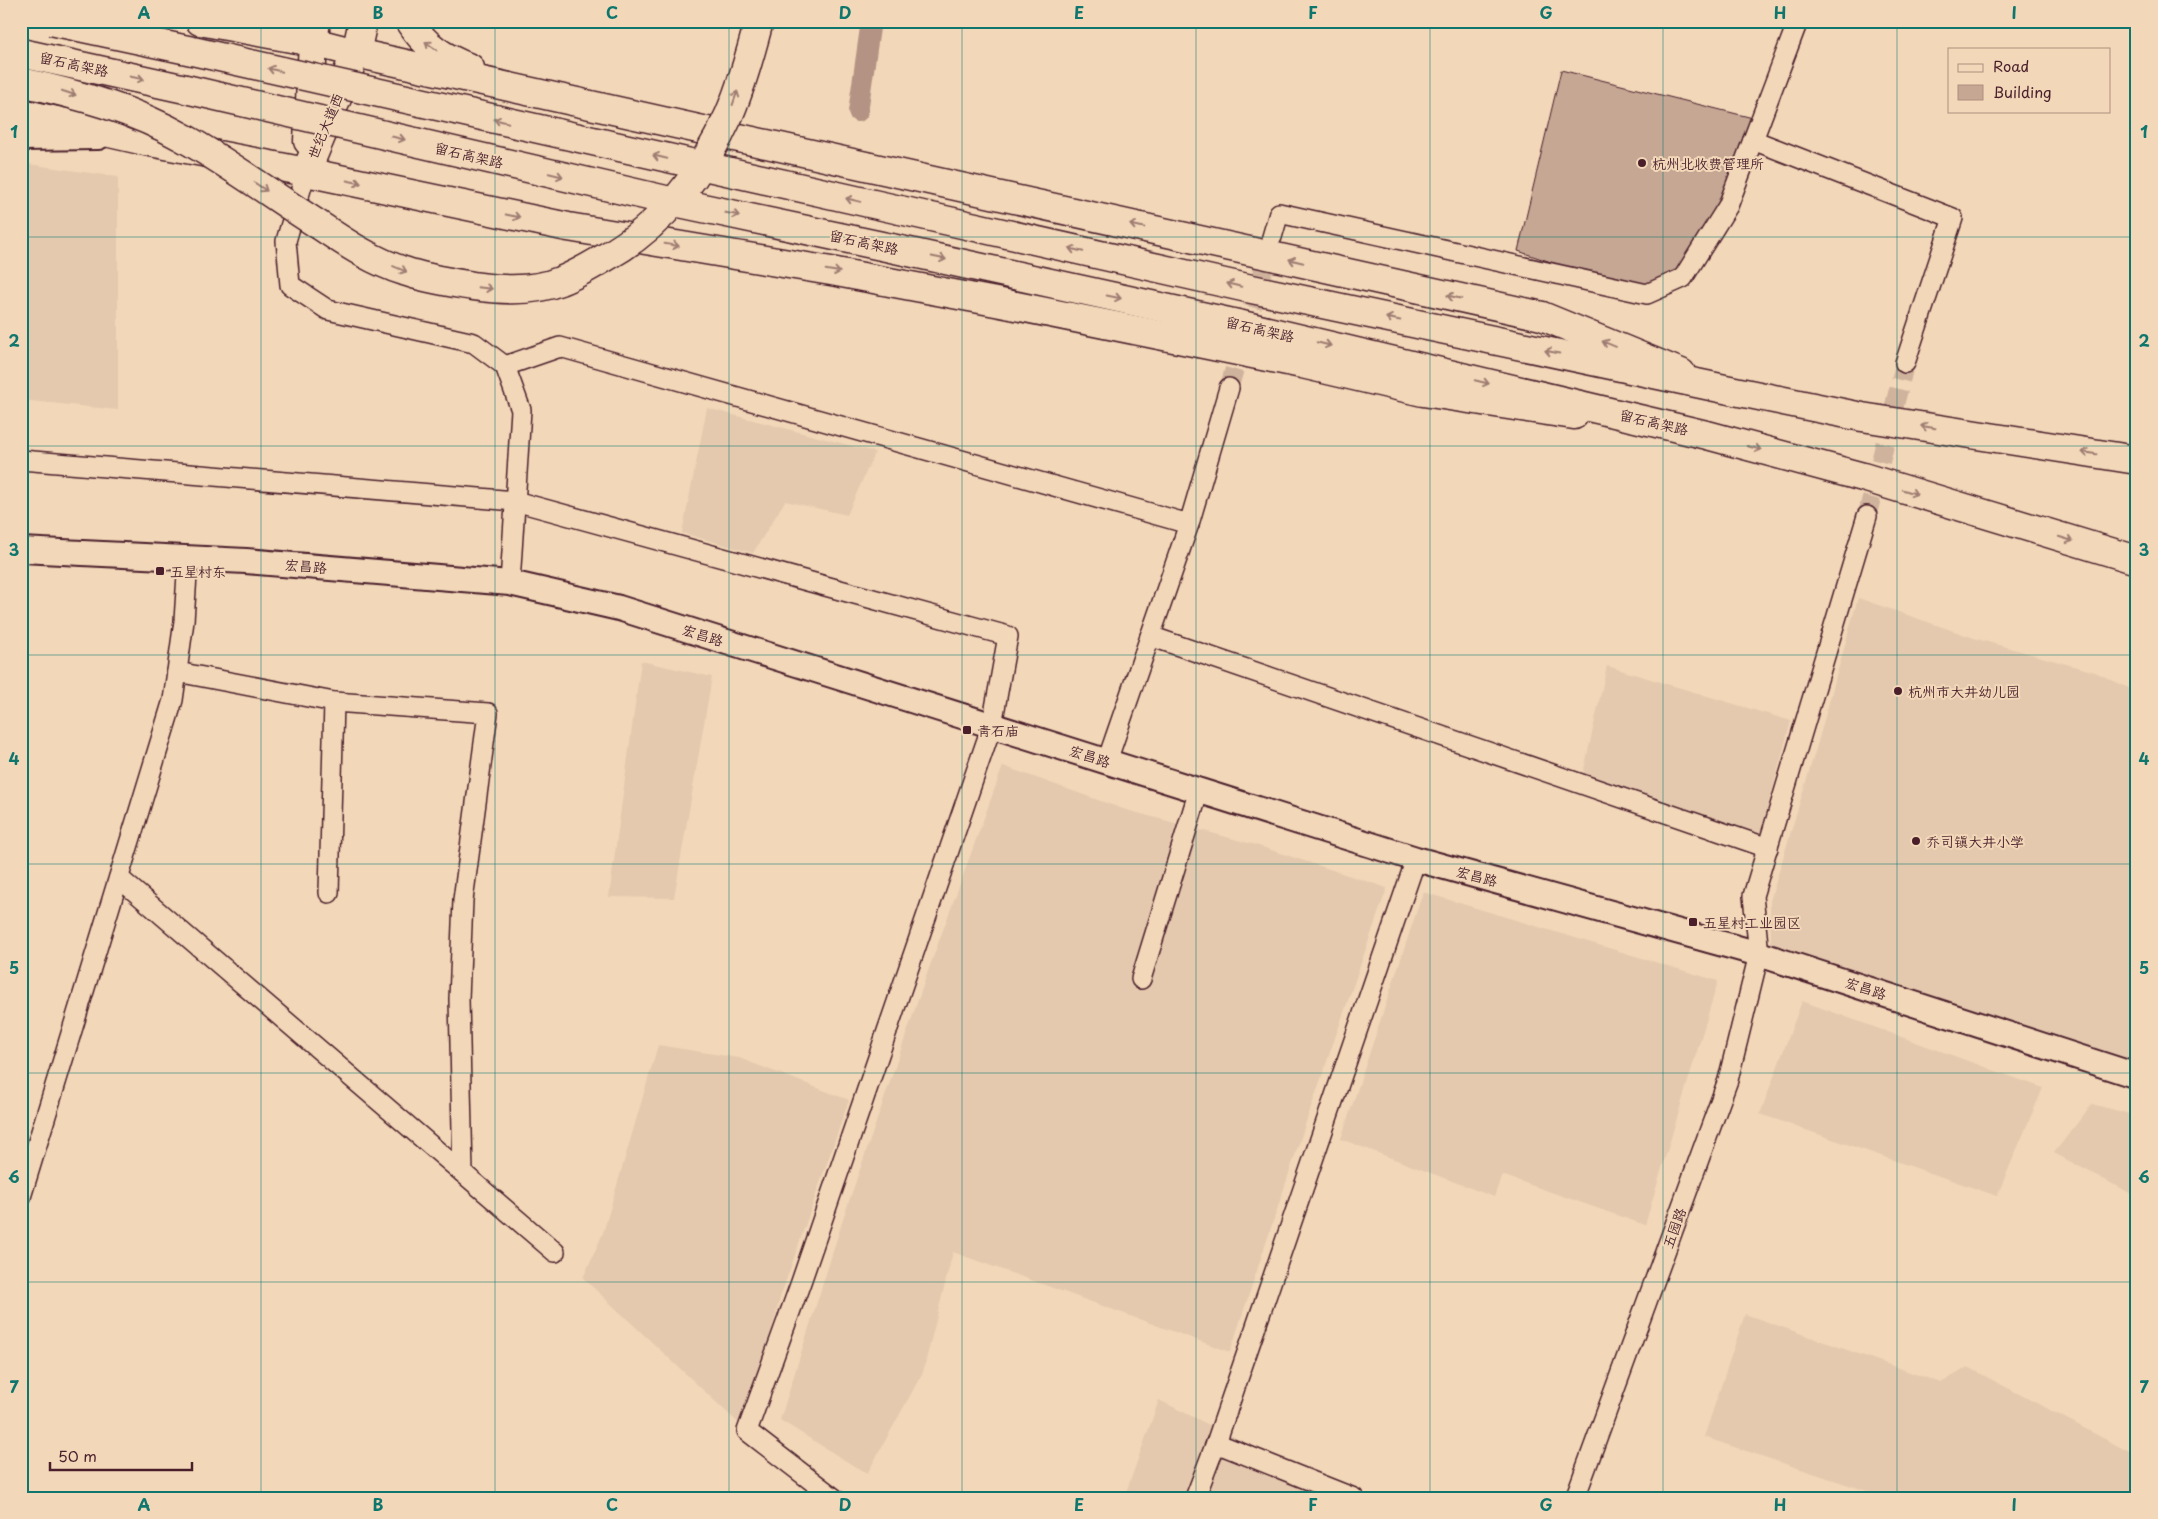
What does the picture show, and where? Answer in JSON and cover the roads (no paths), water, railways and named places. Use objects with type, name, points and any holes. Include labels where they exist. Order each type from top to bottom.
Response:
[{"type":"main road","points":[[51,21],[197,52],[1247,288],[1720,388],[1862,417],[2137,460]]},
{"type":"main road","points":[[200,21],[315,31],[356,53],[1542,316],[1720,388]]},
{"type":"main road","name":"世纪大道西","points":[[306,172],[356,53],[363,21]]},
{"type":"main road","points":[[409,21],[420,38],[450,60],[522,90]]},
{"type":"main road","points":[[21,82],[61,90],[125,111],[183,137],[353,247],[402,271],[437,280],[489,289],[526,288],[559,282],[595,264],[621,249],[661,217],[687,187],[730,114],[759,21]]},
{"type":"main road","name":"世纪大道西","points":[[306,172],[315,31]]},
{"type":"main road","name":"留石高架路","points":[[21,53],[190,90],[670,201],[1232,323],[1707,435]]},
{"type":"main road","points":[[21,113],[124,136],[568,227],[831,271],[992,301],[1302,364],[1423,392],[1707,435],[1863,478],[2137,560]]},
{"type":"main road","points":[[21,137],[124,136]]},
{"type":"street","points":[[1272,237],[1279,213],[1647,294],[1683,278],[1728,206],[1798,21]]},
{"type":"street","points":[[1753,140],[1954,218],[1905,363]]},
{"type":"street","points":[[306,172],[286,241],[290,285],[328,310],[474,343],[505,366],[520,410],[510,583]]},
{"type":"street","points":[[505,366],[560,347],[1189,524]]},
{"type":"street","points":[[1107,761],[1189,524],[1229,388]]},
{"type":"street","points":[[21,460],[515,501],[1008,636],[992,725],[801,1282],[747,1431],[834,1498]]},
{"type":"street","name":"五园路","points":[[1575,1498],[1728,1080],[1759,954],[1754,896],[1867,516]]},
{"type":"street","name":"宏昌路","points":[[21,550],[246,561],[510,583],[619,608],[1416,859],[1759,954],[2137,1076]]},
{"type":"street","points":[[21,1197],[172,700],[184,621],[188,559]]},
{"type":"street","points":[[1150,636],[1768,848]]},
{"type":"street","points":[[177,672],[334,702],[488,713],[463,900],[459,999],[463,1173]]},
{"type":"street","points":[[329,893],[334,702]]},
{"type":"street","points":[[1141,979],[1199,790]]},
{"type":"street","points":[[1195,1498],[1216,1442],[1416,859]]},
{"type":"street","points":[[119,878],[555,1252]]},
{"type":"street","points":[[1216,1442],[1354,1498]]},
{"type":"waterway","points":[[858,112],[871,21]]},
{"type":"tunnel","points":[[1229,388],[1270,245]]},
{"type":"tunnel","points":[[1867,516],[1905,363]]},
{"type":"place","name":"杭州北收费管理所","points":[[1642,163]]},
{"type":"place","name":"五星村东","points":[[160,571]]},
{"type":"place","name":"杭州市大井幼儿园","points":[[1898,691]]},
{"type":"place","name":"青石庙","points":[[967,730]]},
{"type":"place","name":"乔司镇大井小学","points":[[1916,841]]},
{"type":"place","name":"五星村工业园区","points":[[1693,922]]}]
